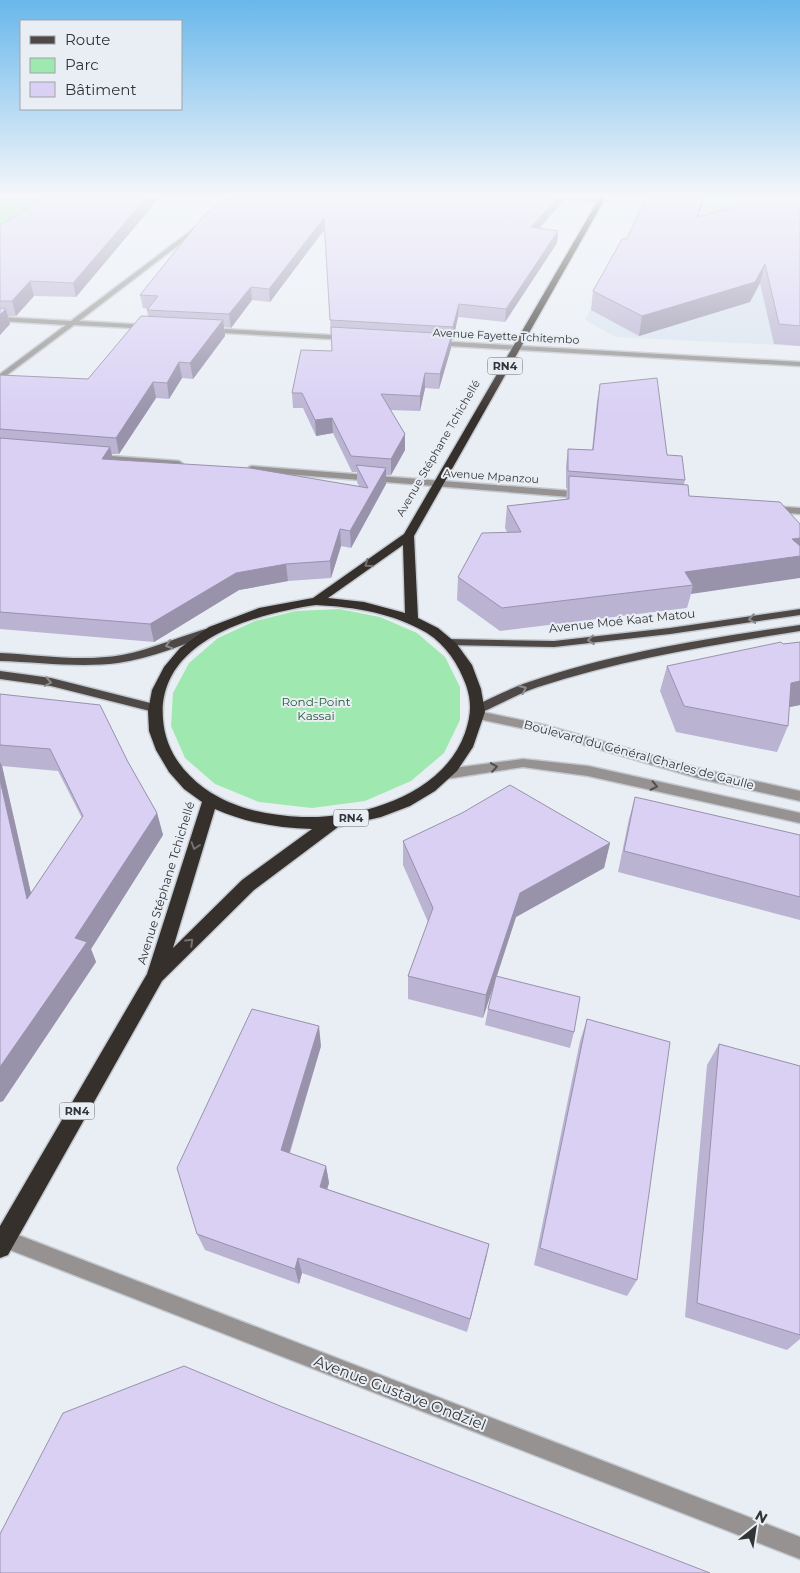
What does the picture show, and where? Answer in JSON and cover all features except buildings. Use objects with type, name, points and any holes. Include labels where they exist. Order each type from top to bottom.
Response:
[{"type":"highway","name":"Avenue Stéphane Tchichellé","points":[[316,602],[408,536],[561,270]]},
{"type":"highway","name":"Avenue Stéphane Tchichellé","points":[[408,536],[412,620]]},
{"type":"highway","name":"RN4","points":[[316,602],[358,604],[383,609],[412,620],[447,642],[471,673],[478,712],[468,745],[446,774],[415,796],[384,810],[333,822],[289,822],[255,816],[210,800],[183,781],[165,758],[156,733],[154,708],[165,678],[185,651],[215,629],[246,615],[280,605],[316,602]]},
{"type":"highway","name":"Avenue Stéphane Tchichellé","points":[[1,1241],[155,976],[210,800]]},
{"type":"highway","name":"Avenue Stéphane Tchichellé","points":[[155,976],[248,886],[333,822]]},
{"type":"main road","name":"Avenue Moé Kaat Matou","points":[[447,642],[554,644],[670,632],[800,612]]},
{"type":"main road","points":[[478,712],[532,685],[588,668],[693,644],[800,628]]},
{"type":"main road","points":[[0,657],[85,661],[120,659],[167,646],[215,629]]},
{"type":"main road","points":[[0,674],[51,682],[154,708]]},
{"type":"street","points":[[0,378],[141,270]]},
{"type":"street","points":[[0,319],[159,328]]},
{"type":"street","points":[[198,330],[357,338]]},
{"type":"street","name":"Avenue Fayette Tchitembo","points":[[426,342],[800,364]]},
{"type":"street","points":[[90,457],[189,465]]},
{"type":"street","name":"Avenue Mpanzou","points":[[238,468],[594,496]]},
{"type":"street","points":[[761,508],[800,511]]},
{"type":"street","name":"Boulevard du Général Charles de Gaulle","points":[[478,712],[701,774],[800,796]]},
{"type":"street","name":"Boulevard du Général Charles de Gaulle","points":[[446,774],[523,763],[588,771],[800,818]]},
{"type":"street","name":"Avenue Gustave Ondziel","points":[[1,1241],[800,1548]]},
{"type":"shaded area","points":[[609,270],[800,270],[800,346],[616,337],[585,320]]},
{"type":"green space","name":"Rond-Point Kassai","points":[[339,609],[380,617],[417,633],[445,657],[460,687],[460,720],[444,753],[411,781],[365,801],[312,808],[259,802],[215,784],[185,758],[171,726],[173,693],[189,663],[218,638],[255,621],[296,611]]}]
